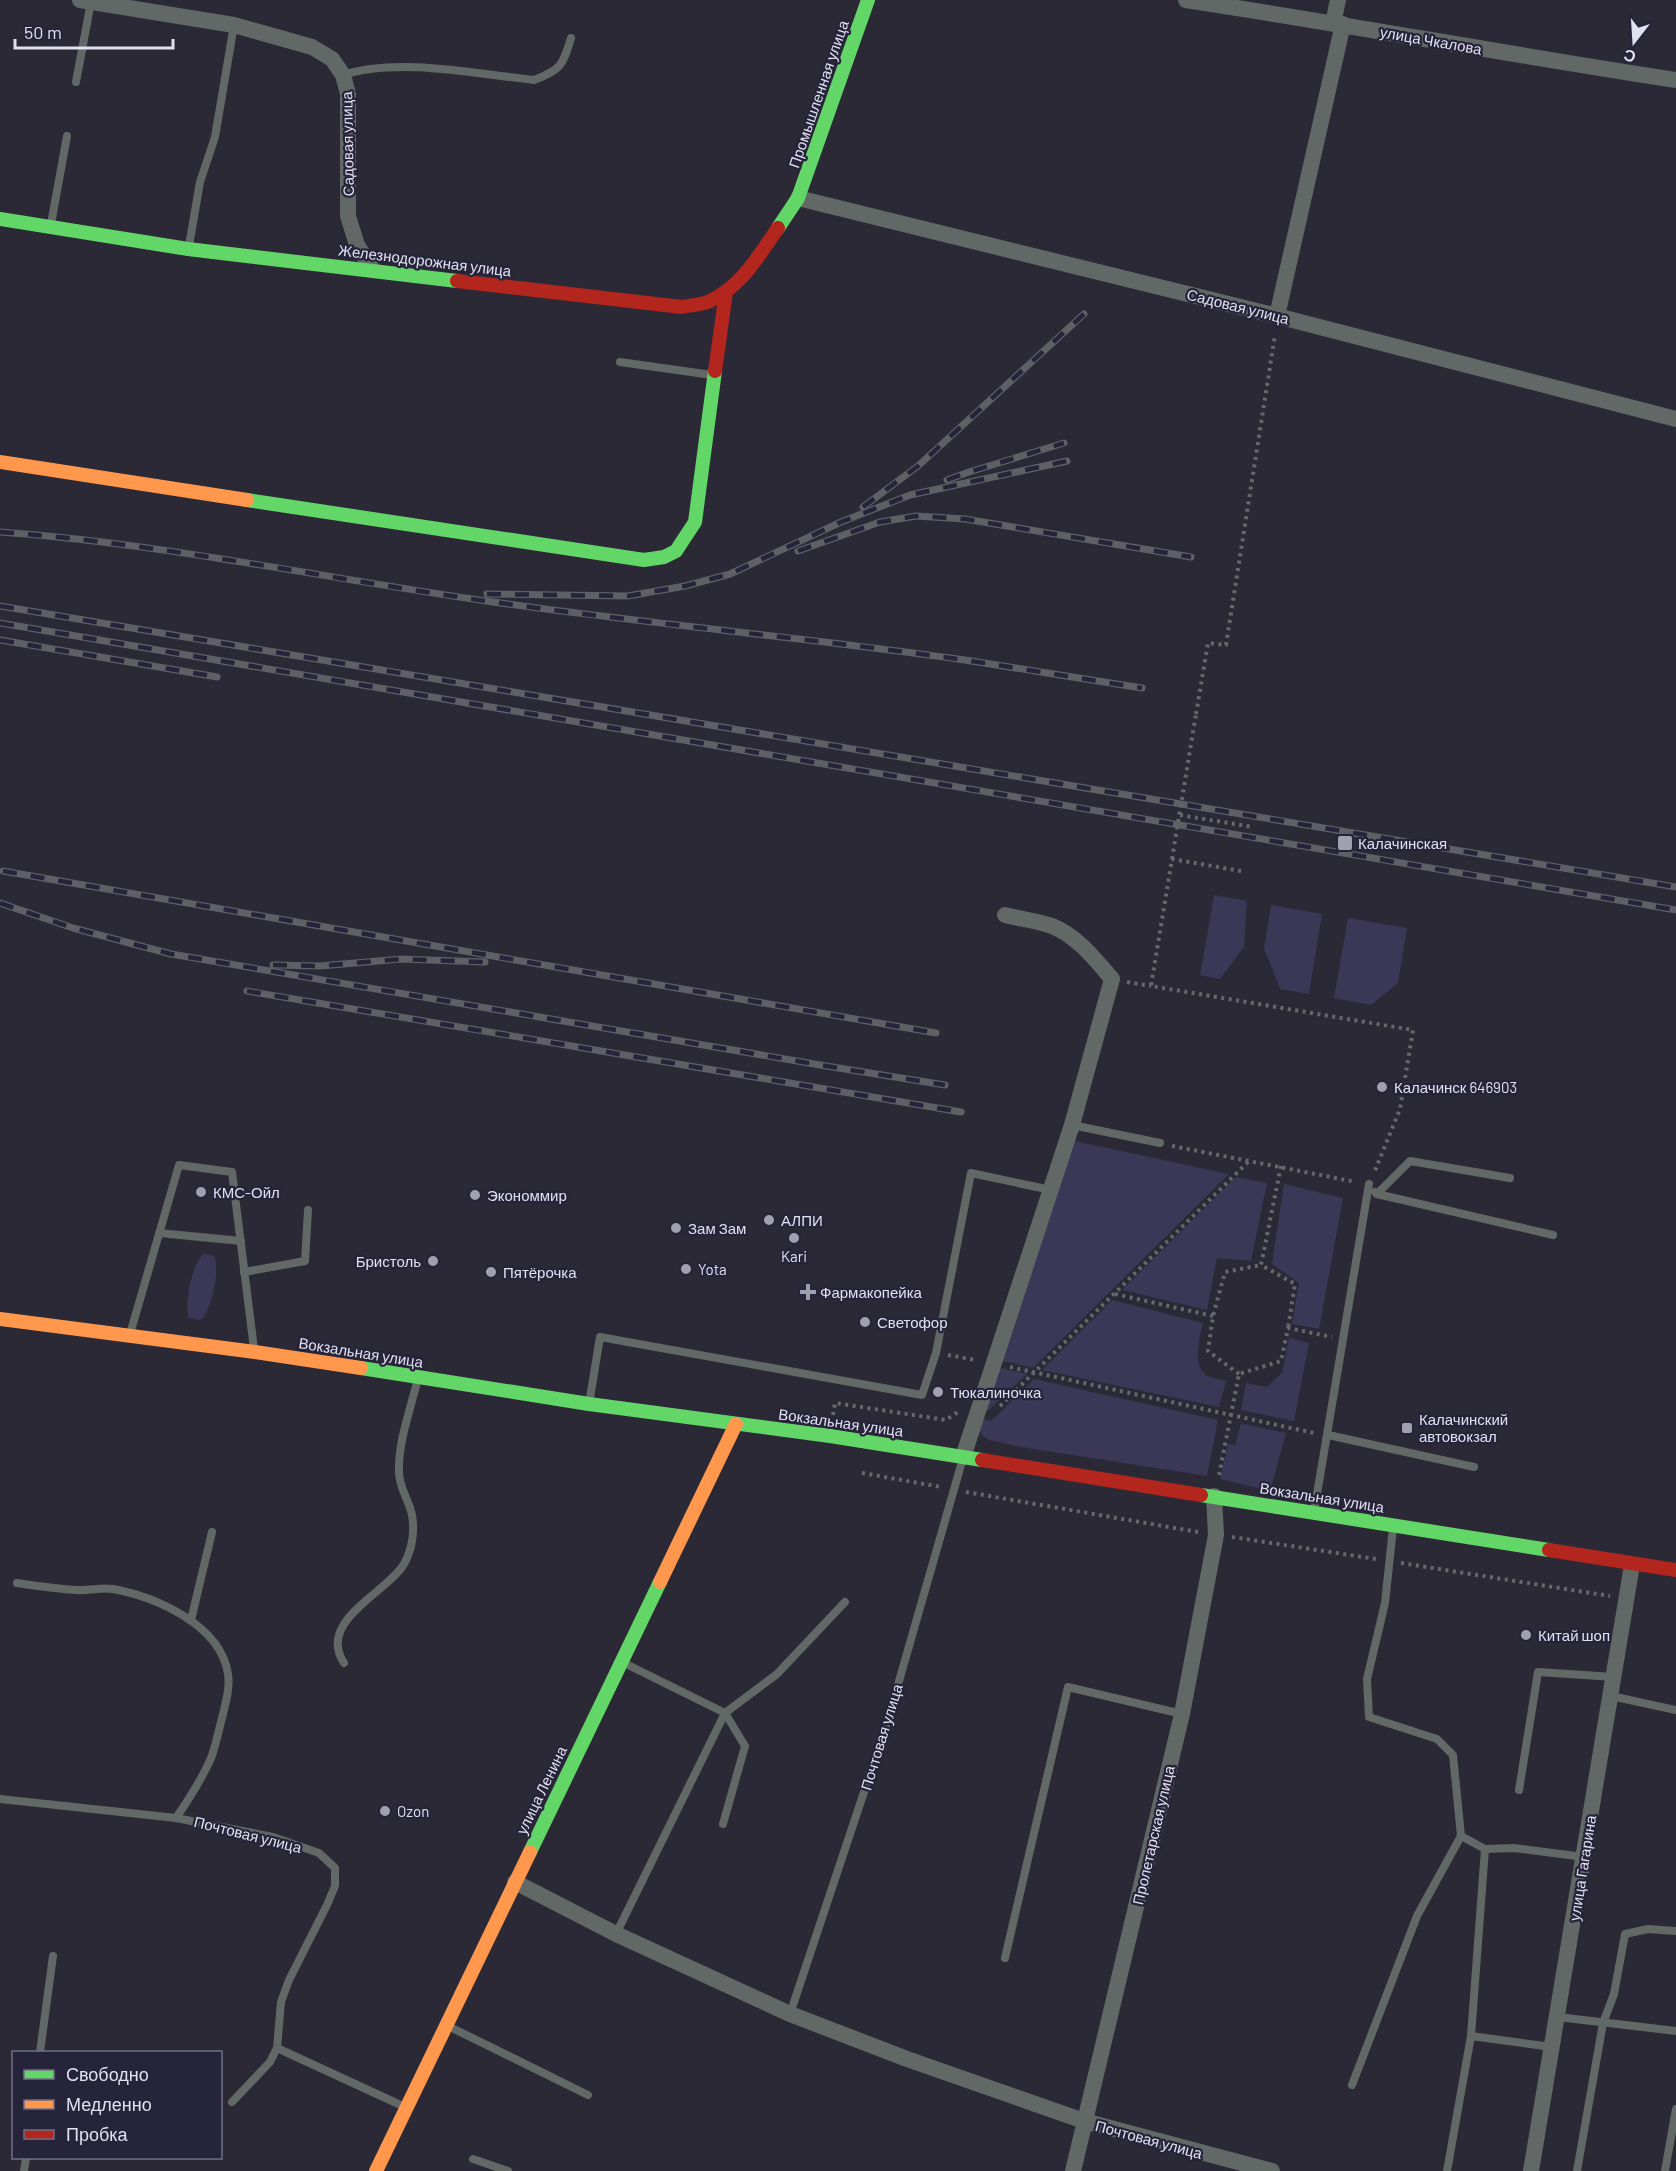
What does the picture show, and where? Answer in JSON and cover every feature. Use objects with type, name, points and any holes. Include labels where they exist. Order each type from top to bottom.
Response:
[{"type":"main road","name":"Промышленная улица","points":[[798,198],[868,0]]},
{"type":"main road","name":"Железнодорожная улица","points":[[0,219],[188,249],[682,307],[708,302],[726,292],[748,271],[798,198]]},
{"type":"main road","points":[[0,462],[644,560],[663,559],[682,547],[694,522],[726,292]]},
{"type":"main road","name":"Вокзальная улица","points":[[0,1318],[255,1352],[589,1404],[830,1436],[1314,1512],[1632,1565],[1676,1570]]},
{"type":"main road","name":"улица Ленина","points":[[376,2171],[736,1424]]},
{"type":"street","name":"улица Чкалова","points":[[1186,0],[1676,80]]},
{"type":"street","points":[[1277,316],[1338,23],[1338,0]]},
{"type":"street","name":"Садовая улица","points":[[86,1],[234,25],[312,47],[332,59],[343,75],[348,94],[348,216],[357,245],[374,270]]},
{"type":"street","name":"Садовая улица","points":[[798,198],[1277,316],[1676,419]]},
{"type":"street","points":[[963,1457],[1072,1125],[1112,979],[1090,953],[1073,938],[1052,927],[1005,915]]},
{"type":"street","name":"Пролетарская улица","points":[[1073,2171],[1182,1714],[1216,1535],[1214,1496]]},
{"type":"street","name":"улица Гагарина","points":[[1531,2171],[1632,1565]]},
{"type":"street","name":"Почтовая улица","points":[[515,1882],[616,1934],[790,2014],[907,2059],[1084,2121],[1272,2171]]},
{"type":"lane","points":[[76,82],[86,1]]},
{"type":"lane","points":[[188,249],[200,182],[215,137],[234,25]]},
{"type":"lane","points":[[343,75],[363,68],[388,66],[534,80],[554,73],[564,59],[571,38]]},
{"type":"lane","points":[[51,227],[67,136]]},
{"type":"lane","points":[[620,362],[716,375]]},
{"type":"lane","points":[[1072,1125],[1160,1143]]},
{"type":"lane","points":[[1377,1194],[1410,1161],[1510,1178]]},
{"type":"lane","points":[[130,1335],[179,1165],[232,1172],[255,1352]]},
{"type":"lane","points":[[589,1404],[600,1337],[922,1395],[936,1353],[971,1173],[1051,1190]]},
{"type":"lane","points":[[1369,1184],[1377,1194],[1553,1235]]},
{"type":"lane","points":[[1314,1512],[1369,1184]]},
{"type":"lane","points":[[244,1272],[305,1261],[308,1210]]},
{"type":"lane","points":[[159,1233],[241,1241]]},
{"type":"lane","points":[[344,1663],[337,1653],[338,1638],[348,1617],[403,1566],[410,1550],[413,1533],[412,1514],[402,1489],[399,1472],[402,1446],[418,1378]]},
{"type":"lane","points":[[1328,1435],[1474,1467]]},
{"type":"lane","name":"Почтовая улица","points":[[790,2014],[887,1723],[963,1457]]},
{"type":"lane","points":[[1352,2085],[1417,1916],[1461,1836],[1453,1755],[1437,1738],[1369,1718],[1367,1679],[1385,1603],[1393,1525]]},
{"type":"lane","points":[[191,1620],[212,1532]]},
{"type":"lane","points":[[17,1583],[78,1590],[111,1589],[139,1596],[191,1620],[202,1629],[221,1653],[228,1672],[229,1689],[211,1758],[194,1791],[176,1818]]},
{"type":"lane","points":[[616,1934],[725,1713],[777,1674],[845,1602]]},
{"type":"lane","points":[[621,1662],[725,1713],[745,1746],[723,1824]]},
{"type":"lane","points":[[1519,1790],[1538,1672],[1614,1677]]},
{"type":"lane","points":[[1005,1958],[1068,1687],[1182,1714]]},
{"type":"lane","points":[[1611,1696],[1676,1710]]},
{"type":"lane","name":"Почтовая улица","points":[[0,1799],[176,1818],[273,1837],[319,1853],[335,1868],[335,1886],[289,1980],[281,2002],[277,2048],[270,2062],[232,2102]]},
{"type":"lane","points":[[1461,1836],[1485,1849],[1514,1848],[1584,1857]]},
{"type":"lane","points":[[1447,2171],[1471,2036],[1485,1849]]},
{"type":"lane","points":[[1577,2171],[1603,2023],[1614,1994],[1625,1934],[1648,1929],[1676,1931]]},
{"type":"lane","points":[[40,2051],[53,1956]]},
{"type":"lane","points":[[1558,2017],[1676,2031]]},
{"type":"lane","points":[[446,2025],[588,2095]]},
{"type":"lane","points":[[1471,2036],[1552,2047]]},
{"type":"lane","points":[[277,2048],[407,2108]]},
{"type":"lane","points":[[1665,2171],[1676,2109]]},
{"type":"lane","points":[[472,2159],[508,2171]]},
{"type":"path","points":[[1160,1143],[1369,1184],[1400,1109],[1413,1030],[1151,986],[1208,643],[1226,645],[1277,316]]},
{"type":"path","points":[[1180,815],[1253,827]]},
{"type":"path","points":[[1172,859],[1241,871]]},
{"type":"path","points":[[830,1436],[835,1403],[946,1420],[960,1410],[989,1416],[1249,1160]]},
{"type":"path","points":[[1261,1265],[1281,1166]]},
{"type":"path","points":[[1261,1265],[1295,1284],[1288,1328],[1281,1361],[1239,1374],[1208,1351],[1213,1316],[1225,1272],[1261,1265]]},
{"type":"path","points":[[1114,1294],[1213,1316]]},
{"type":"path","points":[[1288,1328],[1344,1339]]},
{"type":"path","points":[[936,1353],[993,1363],[1034,1374],[1328,1435]]},
{"type":"path","points":[[1214,1496],[1239,1374]]},
{"type":"path","points":[[862,1473],[944,1488]]},
{"type":"path","points":[[956,1490],[1216,1535],[1627,1599]]},
{"type":"shaded area","points":[[1214,895],[1247,901],[1244,947],[1220,979],[1200,975]]},
{"type":"shaded area","points":[[1271,905],[1322,914],[1309,994],[1280,989],[1264,948]]},
{"type":"shaded area","points":[[1348,918],[1407,928],[1398,983],[1371,1005],[1334,998]]},
{"type":"shaded area","points":[[1074,1141],[1229,1174],[1033,1368],[999,1360]]},
{"type":"shaded area","points":[[1236,1177],[1267,1183],[1251,1261],[1217,1258],[1207,1310],[1122,1290]]},
{"type":"shaded area","points":[[1284,1184],[1343,1198],[1319,1329],[1292,1324],[1299,1283],[1272,1264]]},
{"type":"shaded area","points":[[204,1254],[214,1256],[216,1280],[208,1309],[200,1320],[189,1318],[187,1304],[196,1265]]},
{"type":"shaded area","points":[[1112,1300],[1203,1323],[1198,1362],[1205,1374],[1226,1381],[1219,1407],[1042,1370]]},
{"type":"shaded area","points":[[1289,1338],[1309,1343],[1294,1421],[1241,1410],[1246,1383],[1267,1387],[1282,1373]]},
{"type":"shaded area","points":[[997,1367],[1027,1374],[988,1411],[981,1409]]},
{"type":"shaded area","points":[[1034,1379],[1218,1420],[1207,1476],[1021,1447],[989,1440],[981,1434],[978,1427],[980,1418],[991,1421]]},
{"type":"shaded area","points":[[1241,1423],[1286,1433],[1270,1491],[1220,1479],[1228,1444],[1235,1445]]},
{"type":"railway","points":[[863,507],[918,466],[1084,314]]},
{"type":"railway","points":[[947,480],[1064,443]]},
{"type":"railway","points":[[487,594],[628,596],[685,586],[730,574],[841,522],[910,495],[1067,461]]},
{"type":"railway","points":[[798,551],[880,522],[916,516],[965,519],[1191,557]]},
{"type":"railway","points":[[0,532],[186,553],[493,602],[906,652],[1142,688]]},
{"type":"railway","points":[[0,606],[1676,887]]},
{"type":"railway","points":[[0,623],[1676,910]]},
{"type":"railway","points":[[0,640],[217,677]]},
{"type":"railway","points":[[3,871],[936,1033]]},
{"type":"railway","points":[[0,903],[73,928],[171,954],[945,1085]]},
{"type":"railway","points":[[273,965],[320,966],[401,959],[485,962]]},
{"type":"railway","points":[[247,991],[961,1112]]},
{"type":"traffic: fast","points":[[778,228],[798,198],[868,0]]},
{"type":"traffic: fast","points":[[0,219],[188,249],[457,281]]},
{"type":"traffic: fast","points":[[247,500],[644,560],[664,557],[676,551],[695,522],[715,371]]},
{"type":"traffic: fast","points":[[361,1368],[589,1404],[830,1436],[982,1460]]},
{"type":"traffic: fast","points":[[1201,1495],[1549,1550]]},
{"type":"traffic: fast","points":[[530,1852],[660,1582]]},
{"type":"traffic: slow","points":[[0,462],[247,500]]},
{"type":"traffic: slow","points":[[0,1319],[361,1368]]},
{"type":"traffic: slow","points":[[660,1582],[736,1424]]},
{"type":"traffic: slow","points":[[376,2171],[530,1852]]},
{"type":"traffic: jam","points":[[457,281],[682,307],[696,305],[721,295],[741,278],[778,228]]},
{"type":"traffic: jam","points":[[715,371],[726,292]]},
{"type":"traffic: jam","points":[[982,1460],[1201,1495]]},
{"type":"traffic: jam","points":[[1549,1550],[1676,1570]]},
{"type":"place","name":"Калачинская","points":[[1345,843]]},
{"type":"place","name":"Калачинск 646903","points":[[1382,1087]]},
{"type":"place","name":"КМС-Ойл","points":[[201,1192]]},
{"type":"place","name":"Экономмир","points":[[475,1195]]},
{"type":"place","name":"АЛПИ","points":[[769,1220]]},
{"type":"place","name":"Зам Зам","points":[[676,1228]]},
{"type":"place","name":"Kari","points":[[794,1238]]},
{"type":"place","name":"Бристоль","points":[[433,1261]]},
{"type":"place","name":"Yota","points":[[686,1269]]},
{"type":"place","name":"Пятёрочка","points":[[491,1272]]},
{"type":"place","name":"Фармакопейка","points":[[808,1292]]},
{"type":"place","name":"Светофор","points":[[865,1322]]},
{"type":"place","name":"Тюкалиночка","points":[[938,1392]]},
{"type":"place","name":"Калачинский автовокзал","points":[[1407,1428]]},
{"type":"place","name":"Китай шоп","points":[[1526,1635]]},
{"type":"place","name":"Ozon","points":[[385,1811]]}]
